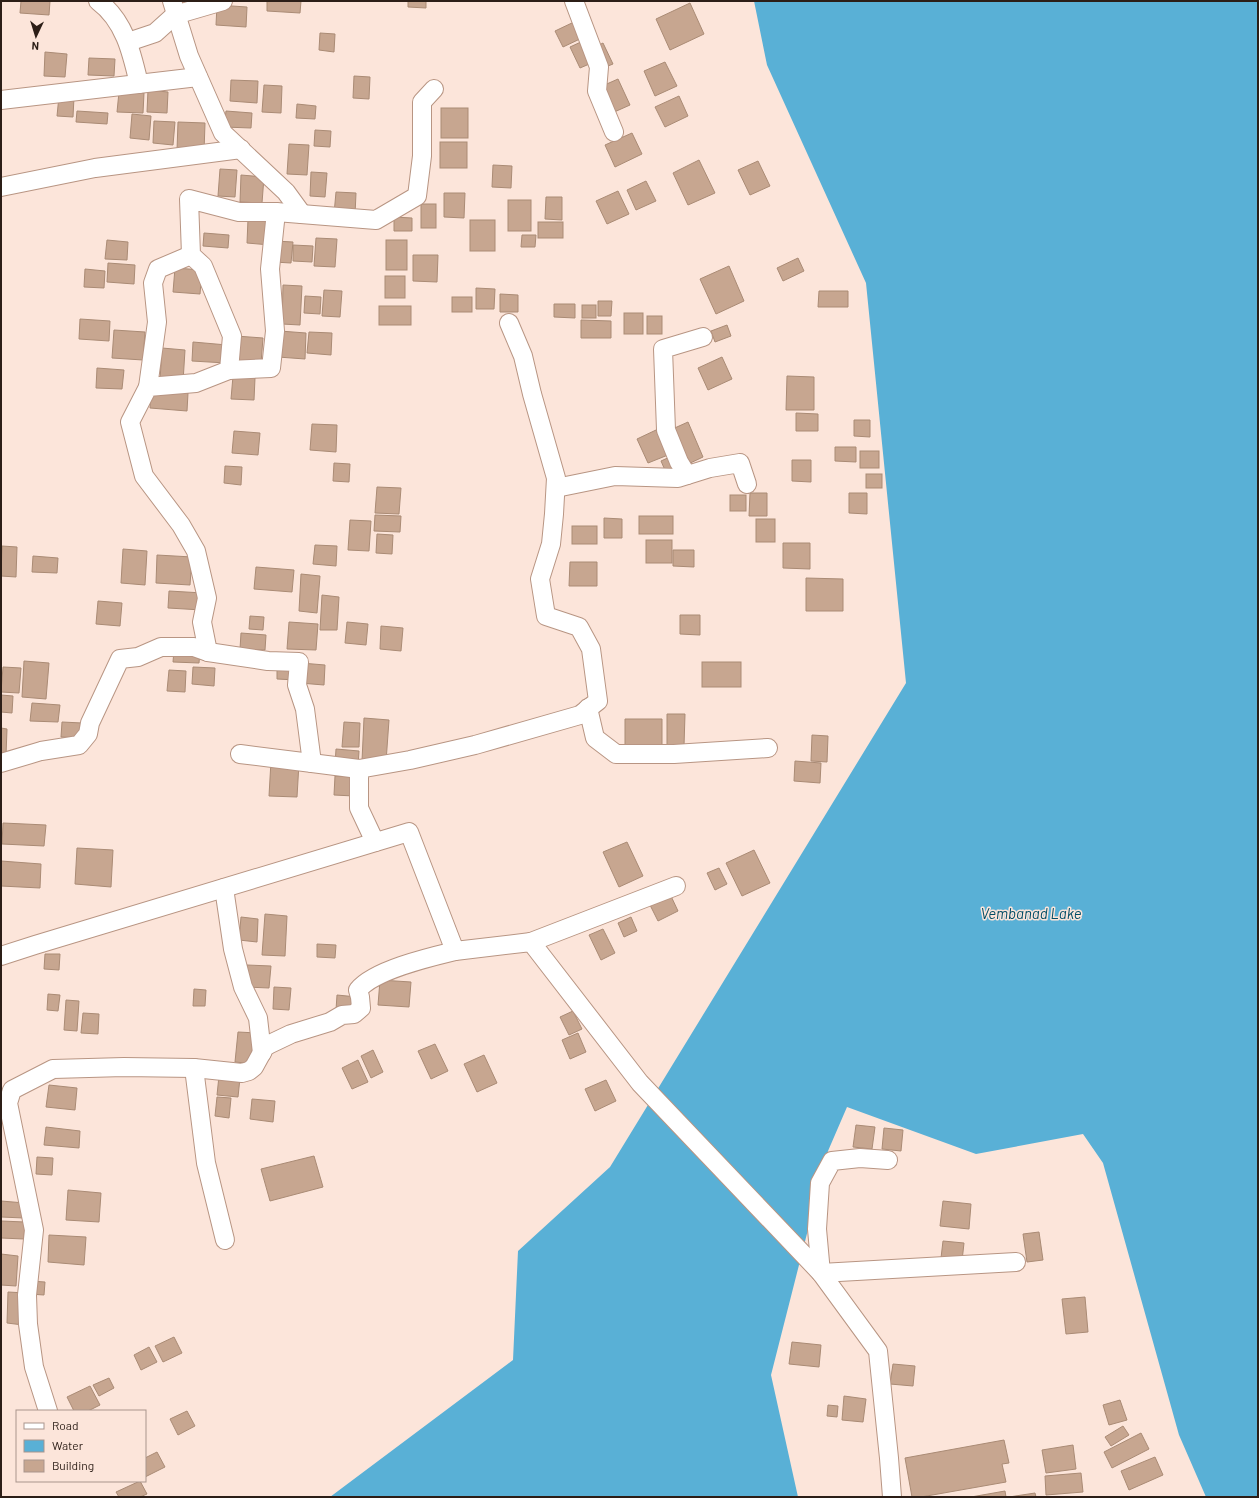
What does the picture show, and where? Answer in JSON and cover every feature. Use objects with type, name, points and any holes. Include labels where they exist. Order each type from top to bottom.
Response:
[{"type":"street","points":[[98,1],[108,8],[128,42],[139,84]]},
{"type":"street","points":[[128,42],[155,33],[173,8],[222,1]]},
{"type":"street","points":[[574,1],[598,67],[597,91],[614,132]]},
{"type":"street","points":[[173,8],[189,56],[223,133],[286,192],[302,214]]},
{"type":"street","points":[[1,100],[198,77]]},
{"type":"street","points":[[229,370],[232,336],[203,266],[191,255],[189,199],[239,212],[276,212],[376,220],[417,196],[422,156],[422,102],[434,89]]},
{"type":"street","points":[[1,187],[95,168],[241,150]]},
{"type":"street","points":[[148,387],[196,383],[229,370],[271,368],[275,331],[270,270],[276,212]]},
{"type":"street","points":[[191,255],[158,269],[155,275],[153,283],[157,322],[148,387],[130,422],[144,476],[181,525],[196,551],[207,598],[202,622],[208,652]]},
{"type":"street","points":[[240,754],[359,769],[410,760],[475,745],[580,715],[598,701],[590,649],[579,627],[546,616],[540,579],[551,544],[556,478],[532,394],[523,356],[509,324]]},
{"type":"street","points":[[687,475],[679,462],[666,430],[663,349],[703,337]]},
{"type":"street","points":[[556,488],[615,476],[678,478],[710,468],[740,464],[747,484]]},
{"type":"street","points":[[1,763],[41,750],[79,745],[88,734],[90,722],[120,659],[138,657],[161,647],[194,647],[208,652],[268,661],[299,662],[298,685],[305,709],[312,763]]},
{"type":"street","points":[[588,708],[595,738],[616,754],[674,754],[768,748]]},
{"type":"street","points":[[359,769],[360,808],[362,817],[375,842]]},
{"type":"street","points":[[1,956],[35,944],[409,832],[455,951]]},
{"type":"street","points":[[48,1410],[34,1367],[28,1324],[27,1295],[34,1230],[5,1104],[12,1090],[52,1069],[124,1067],[194,1068],[242,1073],[249,1071],[254,1067],[265,1047],[291,1034],[330,1022],[342,1015],[354,1014],[361,1008],[358,990],[362,985],[373,978],[413,961],[455,951],[531,942],[676,886]]},
{"type":"street","points":[[224,888],[233,949],[243,987],[258,1018],[262,1053]]},
{"type":"street","points":[[531,942],[640,1084],[821,1273],[878,1351],[890,1458],[892,1497]]},
{"type":"street","points":[[194,1068],[206,1163],[225,1240]]},
{"type":"street","points":[[821,1273],[817,1229],[820,1183],[832,1161],[860,1158],[888,1160]]},
{"type":"street","points":[[821,1273],[1016,1262]]},
{"type":"water","name":"Vembanad Lake","points":[[754,1],[1258,1],[1258,1497],[1206,1497],[1179,1435],[1103,1163],[1083,1134],[976,1154],[847,1107],[828,1151],[771,1375],[798,1497],[330,1497],[513,1360],[518,1251],[610,1167],[906,683],[866,283],[767,65]]},
{"type":"building","points":[[21,1],[50,1],[49,15],[20,13]]},
{"type":"building","points":[[267,1],[301,1],[300,13],[267,11]]},
{"type":"building","points":[[408,1],[426,1],[426,8],[408,7]]},
{"type":"building","points":[[690,3],[704,34],[670,50],[656,19]]},
{"type":"building","points":[[217,5],[247,7],[246,27],[216,25]]},
{"type":"building","points":[[574,22],[582,38],[563,47],[555,31]]},
{"type":"building","points":[[320,33],[335,34],[334,52],[319,50]]},
{"type":"building","points":[[583,41],[594,62],[580,68],[570,47]]},
{"type":"building","points":[[603,43],[613,64],[603,68],[593,48]]},
{"type":"building","points":[[45,52],[67,54],[65,77],[44,76]]},
{"type":"building","points":[[89,58],[115,59],[114,76],[88,75]]},
{"type":"building","points":[[665,62],[677,86],[655,96],[644,71]]},
{"type":"building","points":[[354,76],[370,77],[369,99],[353,98]]},
{"type":"building","points":[[618,79],[630,105],[612,113],[600,87]]},
{"type":"building","points":[[231,80],[258,81],[257,103],[230,101]]},
{"type":"building","points":[[264,85],[282,86],[281,113],[262,112]]},
{"type":"building","points":[[148,90],[168,92],[167,113],[147,112]]},
{"type":"building","points":[[119,92],[144,93],[143,113],[117,112]]},
{"type":"building","points":[[59,96],[74,97],[73,117],[57,116]]},
{"type":"building","points":[[679,96],[688,116],[665,127],[655,107]]},
{"type":"building","points":[[297,104],[316,106],[315,119],[296,118]]},
{"type":"building","points":[[441,108],[468,108],[468,138],[441,138]]},
{"type":"building","points":[[77,111],[108,113],[107,124],[76,122]]},
{"type":"building","points":[[226,111],[252,113],[251,128],[224,127]]},
{"type":"building","points":[[132,114],[151,116],[149,140],[130,138]]},
{"type":"building","points":[[154,121],[175,122],[173,145],[153,143]]},
{"type":"building","points":[[178,122],[205,123],[204,152],[177,150]]},
{"type":"building","points":[[315,130],[331,131],[330,147],[314,146]]},
{"type":"building","points":[[632,133],[642,154],[615,167],[605,145]]},
{"type":"building","points":[[440,142],[467,142],[467,168],[440,168]]},
{"type":"building","points":[[289,144],[309,145],[307,175],[287,174]]},
{"type":"building","points":[[699,160],[715,193],[688,205],[673,173]]},
{"type":"building","points":[[758,161],[770,186],[750,195],[738,170]]},
{"type":"building","points":[[493,165],[512,166],[511,188],[492,187]]},
{"type":"building","points":[[220,169],[237,170],[235,197],[218,196]]},
{"type":"building","points":[[311,172],[327,173],[325,197],[310,196]]},
{"type":"building","points":[[241,175],[264,177],[262,203],[240,202]]},
{"type":"building","points":[[646,181],[656,201],[636,210],[627,190]]},
{"type":"building","points":[[618,191],[629,214],[607,224],[596,201]]},
{"type":"building","points":[[336,192],[356,193],[355,215],[334,214]]},
{"type":"building","points":[[444,193],[465,193],[464,218],[444,217]]},
{"type":"building","points":[[546,197],[562,197],[562,220],[545,219]]},
{"type":"building","points":[[508,200],[531,200],[531,231],[508,231]]},
{"type":"building","points":[[421,204],[436,204],[436,228],[421,228]]},
{"type":"building","points":[[394,217],[412,218],[412,231],[394,231]]},
{"type":"building","points":[[248,219],[271,221],[270,245],[247,243]]},
{"type":"building","points":[[470,220],[495,220],[495,251],[470,251]]},
{"type":"building","points":[[538,222],[563,222],[563,238],[538,238]]},
{"type":"building","points":[[204,233],[229,235],[228,248],[203,246]]},
{"type":"building","points":[[522,235],[536,235],[535,247],[521,247]]},
{"type":"building","points":[[316,238],[337,239],[335,267],[314,266]]},
{"type":"building","points":[[107,240],[128,242],[127,260],[105,259]]},
{"type":"building","points":[[386,240],[407,240],[407,270],[386,270]]},
{"type":"building","points":[[275,241],[293,242],[291,263],[274,262]]},
{"type":"building","points":[[293,245],[313,246],[312,262],[293,261]]},
{"type":"building","points":[[413,255],[438,255],[437,282],[413,281]]},
{"type":"building","points":[[798,258],[804,271],[783,281],[777,268]]},
{"type":"building","points":[[108,263],[135,265],[134,284],[107,282]]},
{"type":"building","points":[[729,266],[744,301],[716,314],[700,279]]},
{"type":"building","points":[[175,268],[202,270],[200,294],[173,292]]},
{"type":"building","points":[[85,269],[105,271],[104,288],[84,287]]},
{"type":"building","points":[[385,276],[405,276],[405,298],[385,298]]},
{"type":"building","points":[[283,285],[302,286],[300,325],[282,324]]},
{"type":"building","points":[[476,288],[495,289],[494,309],[476,309]]},
{"type":"building","points":[[324,290],[342,291],[340,317],[322,316]]},
{"type":"building","points":[[819,291],[848,291],[848,307],[818,307]]},
{"type":"building","points":[[500,294],[518,295],[518,312],[500,312]]},
{"type":"building","points":[[305,296],[321,297],[320,314],[304,313]]},
{"type":"building","points":[[452,297],[472,297],[472,312],[452,312]]},
{"type":"building","points":[[598,301],[612,301],[611,316],[598,316]]},
{"type":"building","points":[[554,304],[575,304],[575,318],[554,317]]},
{"type":"building","points":[[582,305],[596,305],[596,318],[582,318]]},
{"type":"building","points":[[379,306],[411,306],[411,325],[379,325]]},
{"type":"building","points":[[624,313],[643,313],[643,334],[624,334]]},
{"type":"building","points":[[647,316],[662,316],[662,334],[647,334]]},
{"type":"building","points":[[80,319],[110,321],[109,341],[79,339]]},
{"type":"building","points":[[581,320],[611,321],[611,338],[581,338]]},
{"type":"building","points":[[727,325],[731,336],[715,342],[711,331]]},
{"type":"building","points":[[114,330],[145,332],[143,360],[112,358]]},
{"type":"building","points":[[280,331],[306,333],[305,359],[278,357]]},
{"type":"building","points":[[309,332],[332,333],[331,355],[307,353]]},
{"type":"building","points":[[236,336],[263,338],[261,363],[235,362]]},
{"type":"building","points":[[193,342],[227,345],[226,363],[192,361]]},
{"type":"building","points":[[162,348],[185,350],[183,382],[160,380]]},
{"type":"building","points":[[722,357],[732,379],[708,390],[698,368]]},
{"type":"building","points":[[97,368],[124,370],[122,389],[96,388]]},
{"type":"building","points":[[233,376],[255,378],[254,400],[231,399]]},
{"type":"building","points":[[787,376],[814,377],[814,410],[786,410]]},
{"type":"building","points":[[151,390],[188,393],[187,411],[150,408]]},
{"type":"building","points":[[796,413],[818,414],[818,431],[796,431]]},
{"type":"building","points":[[854,420],[870,420],[870,437],[854,436]]},
{"type":"building","points":[[688,422],[703,457],[684,466],[668,431]]},
{"type":"building","points":[[312,424],[337,425],[336,452],[310,450]]},
{"type":"building","points":[[656,430],[668,455],[648,463],[637,439]]},
{"type":"building","points":[[234,431],[260,433],[258,455],[232,453]]},
{"type":"building","points":[[835,447],[856,447],[856,462],[835,461]]},
{"type":"building","points":[[860,451],[879,451],[879,468],[860,468]]},
{"type":"building","points":[[674,455],[681,472],[668,477],[661,461]]},
{"type":"building","points":[[792,460],[811,460],[811,482],[792,481]]},
{"type":"building","points":[[334,463],[350,464],[349,482],[333,481]]},
{"type":"building","points":[[225,466],[242,467],[241,485],[224,483]]},
{"type":"building","points":[[866,474],[882,474],[882,488],[866,488]]},
{"type":"building","points":[[377,487],[401,488],[399,514],[375,513]]},
{"type":"building","points":[[750,493],[767,493],[767,516],[749,516]]},
{"type":"building","points":[[849,493],[867,493],[867,514],[849,513]]},
{"type":"building","points":[[730,495],[746,495],[746,511],[730,511]]},
{"type":"building","points":[[375,515],[401,516],[400,532],[374,531]]},
{"type":"building","points":[[639,516],[673,516],[673,534],[639,534]]},
{"type":"building","points":[[604,518],[622,519],[622,538],[604,538]]},
{"type":"building","points":[[756,519],[775,519],[775,542],[756,542]]},
{"type":"building","points":[[350,520],[371,521],[369,551],[348,550]]},
{"type":"building","points":[[572,526],[597,526],[597,544],[572,544]]},
{"type":"building","points":[[377,534],[393,535],[392,554],[376,553]]},
{"type":"building","points":[[646,540],[672,540],[672,563],[646,563]]},
{"type":"building","points":[[783,543],[810,543],[810,569],[783,568]]},
{"type":"building","points":[[315,545],[337,546],[336,566],[313,564]]},
{"type":"building","points":[[2,546],[17,547],[16,577],[1,576]]},
{"type":"building","points":[[123,549],[147,551],[145,585],[121,583]]},
{"type":"building","points":[[673,550],[694,550],[694,567],[673,566]]},
{"type":"building","points":[[157,555],[192,557],[190,585],[156,583]]},
{"type":"building","points":[[33,556],[58,558],[57,573],[32,572]]},
{"type":"building","points":[[570,562],[597,562],[597,586],[569,586]]},
{"type":"building","points":[[256,567],[294,570],[292,592],[254,589]]},
{"type":"building","points":[[301,574],[320,576],[317,613],[299,611]]},
{"type":"building","points":[[806,578],[843,579],[843,611],[806,611]]},
{"type":"building","points":[[169,591],[203,593],[202,610],[168,608]]},
{"type":"building","points":[[322,595],[339,597],[337,630],[320,630]]},
{"type":"building","points":[[98,601],[122,603],[120,626],[96,624]]},
{"type":"building","points":[[680,615],[700,615],[700,635],[680,634]]},
{"type":"building","points":[[250,616],[264,617],[263,630],[249,629]]},
{"type":"building","points":[[289,622],[318,624],[316,650],[287,649]]},
{"type":"building","points":[[347,622],[368,624],[366,645],[345,643]]},
{"type":"building","points":[[381,626],[403,628],[401,651],[380,649]]},
{"type":"building","points":[[241,633],[266,635],[265,650],[240,649]]},
{"type":"building","points":[[174,650],[200,651],[199,663],[173,662]]},
{"type":"building","points":[[24,661],[49,663],[46,699],[22,697]]},
{"type":"building","points":[[702,662],[741,662],[741,687],[702,687]]},
{"type":"building","points":[[277,663],[297,664],[296,680],[277,679]]},
{"type":"building","points":[[301,663],[325,665],[324,685],[300,683]]},
{"type":"building","points":[[3,667],[21,668],[19,693],[1,692]]},
{"type":"building","points":[[193,667],[215,668],[214,686],[192,684]]},
{"type":"building","points":[[169,670],[186,671],[185,692],[167,691]]},
{"type":"building","points":[[1,695],[13,696],[12,713],[1,712]]},
{"type":"building","points":[[32,703],[60,705],[58,722],[30,721]]},
{"type":"building","points":[[667,714],[685,714],[684,746],[667,746]]},
{"type":"building","points":[[364,718],[389,720],[386,762],[362,761]]},
{"type":"building","points":[[625,719],[662,719],[662,749],[625,748]]},
{"type":"building","points":[[62,722],[82,723],[81,738],[61,737]]},
{"type":"building","points":[[344,722],[360,723],[359,747],[342,747]]},
{"type":"building","points":[[1,728],[7,729],[6,755],[1,755]]},
{"type":"building","points":[[812,735],[828,736],[827,762],[811,761]]},
{"type":"building","points":[[336,749],[359,751],[358,766],[335,765]]},
{"type":"building","points":[[271,761],[299,763],[297,797],[269,796]]},
{"type":"building","points":[[795,761],[821,763],[820,783],[794,781]]},
{"type":"building","points":[[335,776],[356,777],[354,796],[334,795]]},
{"type":"building","points":[[3,823],[46,825],[44,846],[2,844]]},
{"type":"building","points":[[627,842],[643,876],[619,887],[603,852]]},
{"type":"building","points":[[77,848],[113,850],[111,887],[75,884]]},
{"type":"building","points":[[754,850],[770,883],[742,896],[726,863]]},
{"type":"building","points":[[1,861],[41,864],[40,888],[1,886]]},
{"type":"building","points":[[719,868],[727,884],[715,890],[707,873]]},
{"type":"building","points":[[670,894],[678,911],[658,921],[649,903]]},
{"type":"building","points":[[265,914],[287,916],[285,956],[262,955]]},
{"type":"building","points":[[241,917],[258,919],[257,942],[239,940]]},
{"type":"building","points":[[631,917],[637,931],[624,937],[618,923]]},
{"type":"building","points":[[603,929],[615,953],[601,960],[589,935]]},
{"type":"building","points":[[317,944],[336,945],[335,958],[317,957]]},
{"type":"building","points":[[45,954],[60,954],[59,970],[44,969]]},
{"type":"building","points":[[247,965],[271,966],[269,988],[246,987]]},
{"type":"building","points":[[380,980],[411,982],[409,1007],[378,1005]]},
{"type":"building","points":[[274,987],[291,988],[289,1010],[273,1009]]},
{"type":"building","points":[[194,989],[206,990],[205,1006],[193,1006]]},
{"type":"building","points":[[48,994],[60,995],[58,1011],[47,1010]]},
{"type":"building","points":[[337,995],[357,997],[356,1011],[336,1010]]},
{"type":"building","points":[[66,1000],[79,1001],[77,1031],[64,1030]]},
{"type":"building","points":[[573,1011],[582,1029],[569,1035],[560,1017]]},
{"type":"building","points":[[83,1013],[99,1014],[98,1034],[81,1033]]},
{"type":"building","points":[[238,1032],[257,1033],[255,1064],[235,1062]]},
{"type":"building","points":[[578,1033],[586,1052],[570,1059],[562,1040]]},
{"type":"building","points":[[435,1044],[448,1071],[431,1079],[418,1051]]},
{"type":"building","points":[[373,1050],[383,1072],[371,1078],[361,1056]]},
{"type":"building","points":[[484,1055],[497,1083],[477,1092],[464,1064]]},
{"type":"building","points":[[358,1060],[368,1082],[352,1089],[342,1068]]},
{"type":"building","points":[[219,1076],[240,1078],[238,1097],[217,1095]]},
{"type":"building","points":[[606,1080],[616,1101],[595,1111],[585,1089]]},
{"type":"building","points":[[49,1085],[77,1088],[75,1110],[46,1107]]},
{"type":"building","points":[[217,1097],[231,1098],[229,1118],[215,1116]]},
{"type":"building","points":[[252,1099],[275,1101],[273,1122],[250,1119]]},
{"type":"building","points":[[856,1125],[875,1127],[872,1149],[853,1147]]},
{"type":"building","points":[[46,1127],[80,1131],[79,1148],[44,1145]]},
{"type":"building","points":[[884,1128],[903,1130],[901,1151],[882,1149]]},
{"type":"building","points":[[314,1156],[323,1187],[270,1201],[261,1169]]},
{"type":"building","points":[[37,1157],[53,1158],[52,1175],[36,1174]]},
{"type":"building","points":[[68,1190],[101,1193],[99,1222],[66,1220]]},
{"type":"building","points":[[1,1201],[25,1203],[24,1218],[1,1217]]},
{"type":"building","points":[[943,1201],[971,1204],[969,1229],[940,1226]]},
{"type":"building","points":[[1,1221],[25,1222],[24,1239],[1,1238]]},
{"type":"building","points":[[1039,1232],[1043,1260],[1027,1262],[1023,1234]]},
{"type":"building","points":[[49,1235],[86,1237],[84,1265],[48,1262]]},
{"type":"building","points":[[943,1241],[964,1243],[962,1261],[941,1258]]},
{"type":"building","points":[[1,1254],[18,1256],[16,1286],[1,1285]]},
{"type":"building","points":[[30,1281],[45,1282],[44,1295],[29,1294]]},
{"type":"building","points":[[8,1292],[26,1293],[23,1325],[7,1323]]},
{"type":"building","points":[[1085,1297],[1088,1332],[1066,1334],[1062,1299]]},
{"type":"building","points":[[174,1337],[182,1353],[163,1362],[155,1346]]},
{"type":"building","points":[[792,1342],[821,1345],[819,1367],[789,1364]]},
{"type":"building","points":[[149,1347],[157,1362],[141,1370],[134,1355]]},
{"type":"building","points":[[893,1364],[915,1366],[913,1386],[890,1384]]},
{"type":"building","points":[[109,1378],[114,1388],[99,1396],[93,1385]]},
{"type":"building","points":[[90,1386],[100,1405],[90,1410],[74,1410],[67,1397]]},
{"type":"building","points":[[844,1396],[866,1399],[863,1422],[842,1420]]},
{"type":"building","points":[[1120,1400],[1127,1420],[1109,1425],[1103,1405]]},
{"type":"building","points":[[828,1405],[838,1406],[837,1417],[827,1416]]},
{"type":"building","points":[[187,1411],[195,1426],[178,1435],[170,1419]]},
{"type":"building","points":[[1123,1426],[1129,1435],[1111,1446],[1105,1437]]},
{"type":"building","points":[[1141,1433],[1149,1449],[1112,1468],[1104,1452]]},
{"type":"building","points":[[1004,1440],[1009,1463],[1002,1464],[1006,1482],[921,1497],[912,1497],[905,1458]]},
{"type":"building","points":[[1073,1445],[1076,1469],[1046,1473],[1042,1450]]},
{"type":"building","points":[[157,1452],[165,1467],[146,1476],[146,1458]]},
{"type":"building","points":[[1155,1457],[1163,1475],[1129,1490],[1121,1471]]},
{"type":"building","points":[[1081,1473],[1083,1492],[1046,1495],[1045,1476]]},
{"type":"building","points":[[141,1482],[147,1494],[140,1497],[119,1497],[116,1492]]},
{"type":"building","points":[[1005,1491],[1006,1497],[971,1497]]},
{"type":"building","points":[[1035,1493],[1036,1497],[1009,1497]]}]
